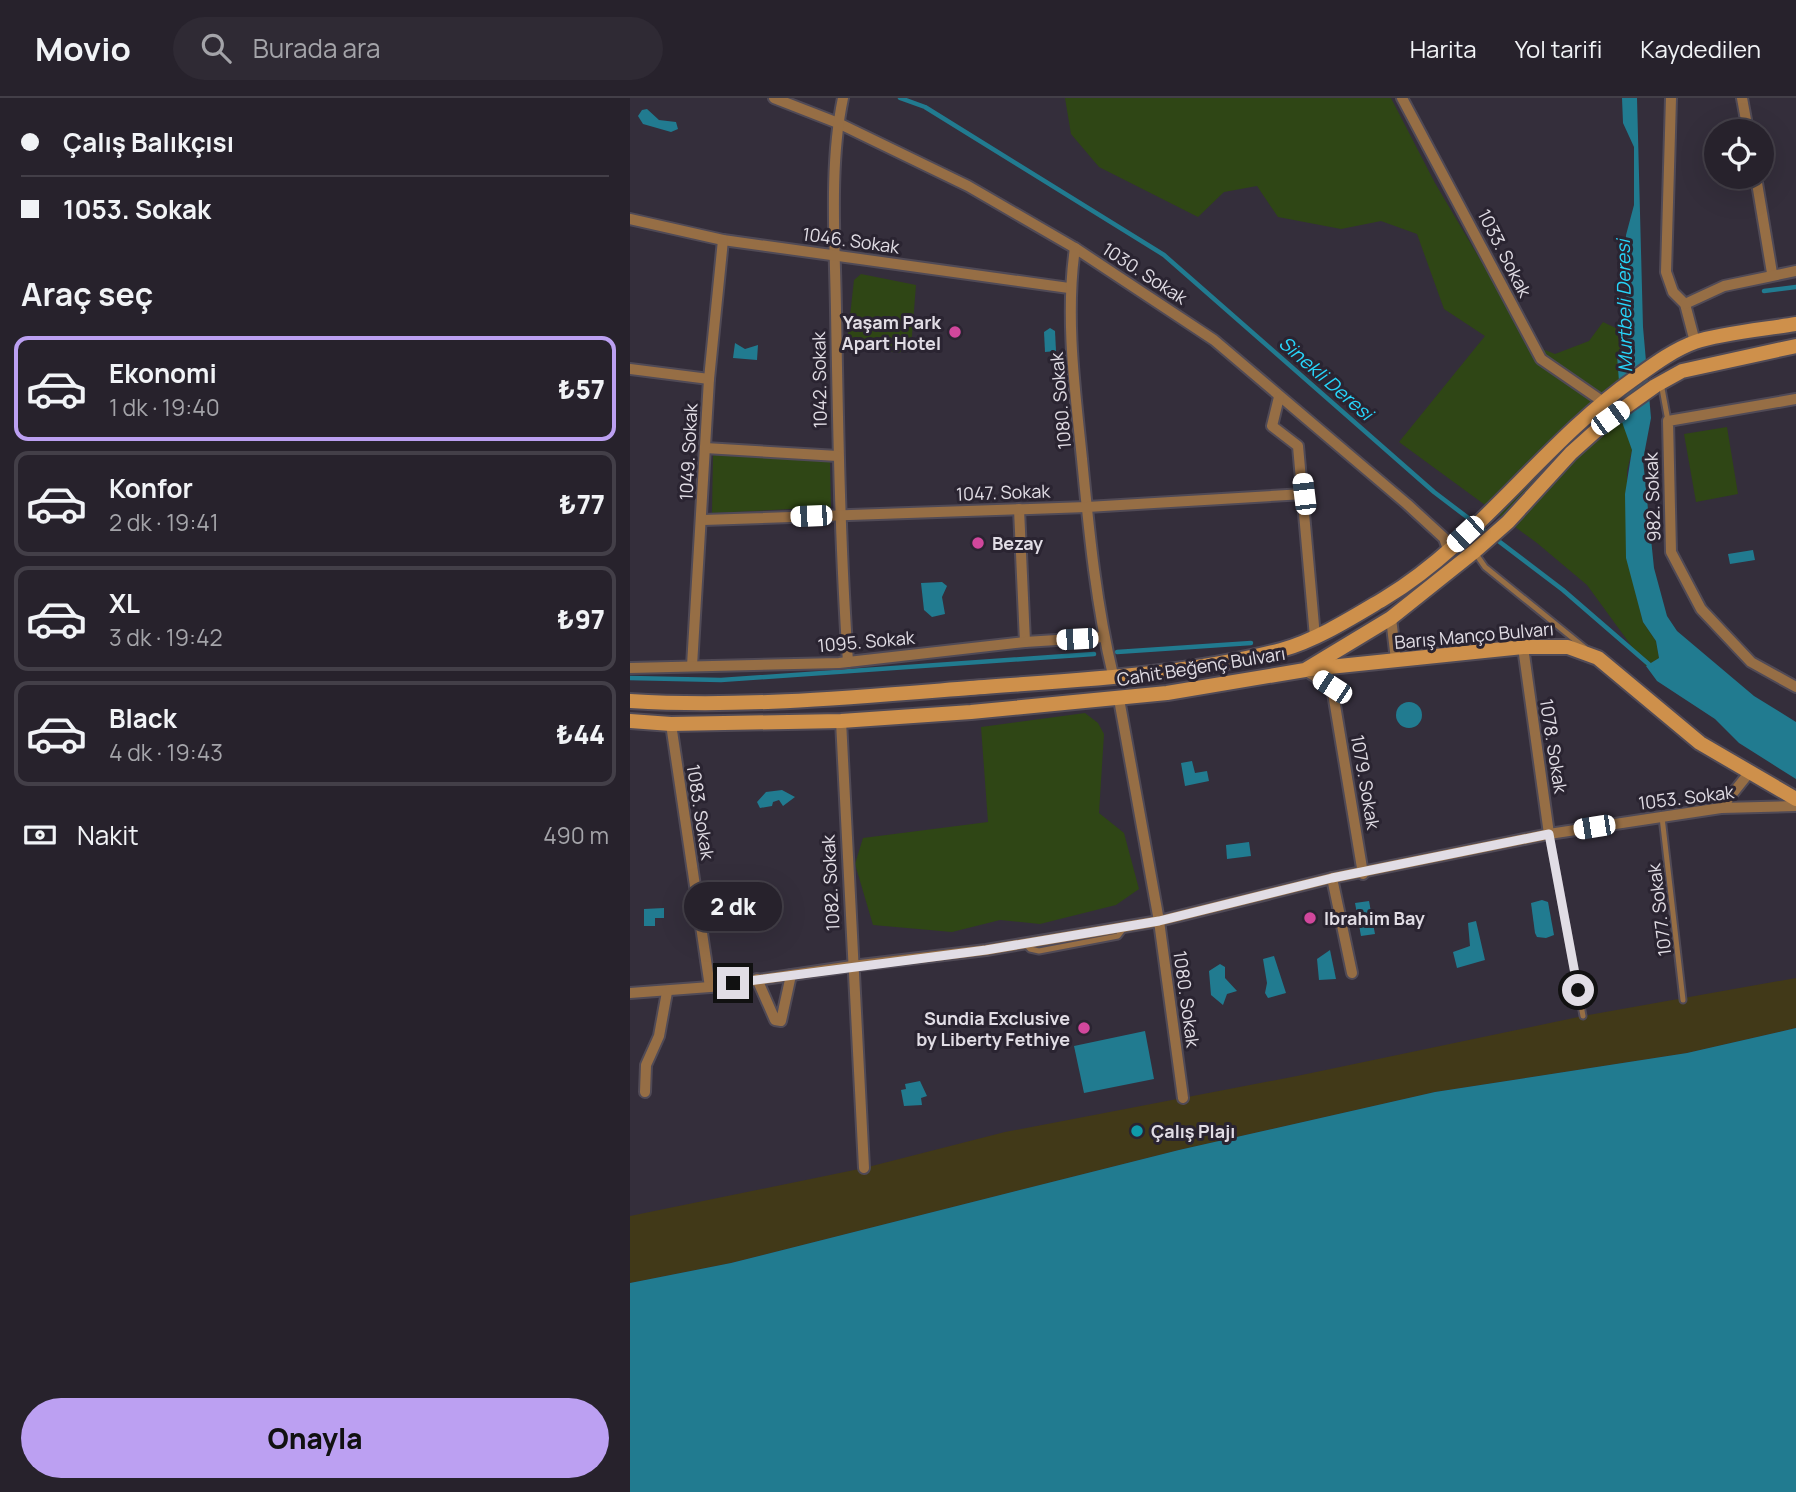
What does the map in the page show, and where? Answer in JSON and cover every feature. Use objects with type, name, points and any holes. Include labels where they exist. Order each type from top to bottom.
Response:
[{"type":"main road","name":"Cahit Beğenç Bulvarı","points":[[630,701],[665,703],[839,698],[1202,667],[1285,649],[1315,637],[1388,597],[1494,508],[1604,400],[1661,360],[1695,342],[1796,324]]},
{"type":"main road","name":"Cahit Beğenç Bulvarı","points":[[630,721],[671,724],[841,721],[1119,699],[1235,684],[1305,670],[1391,618],[1478,548],[1508,522],[1571,453],[1610,418],[1658,384],[1682,371],[1796,346]]},
{"type":"main road","name":"Barış Manço Bulvarı","points":[[1305,670],[1523,647],[1567,648],[1598,658],[1700,743],[1796,799]]},
{"type":"main road","points":[[1285,649],[1305,670]]},
{"type":"street","name":"1030. Sokak","points":[[774,98],[838,123],[968,186],[1075,248],[1214,340],[1415,511],[1444,538],[1448,549]]},
{"type":"street","name":"1042. Sokak","points":[[843,98],[838,123],[835,255],[838,515],[848,662]]},
{"type":"street","name":"1033. Sokak","points":[[1402,98],[1541,359],[1604,400]]},
{"type":"street","points":[[1671,98],[1666,272],[1673,292],[1685,304],[1695,342]]},
{"type":"street","points":[[1742,98],[1746,119]]},
{"type":"street","points":[[1758,189],[1772,273]]},
{"type":"street","name":"1046. Sokak","points":[[630,219],[723,240],[1069,288]]},
{"type":"street","name":"1049. Sokak","points":[[692,666],[703,520],[709,379],[723,240]]},
{"type":"street","name":"1080. Sokak","points":[[1075,248],[1069,288],[1087,507],[1104,638],[1113,675]]},
{"type":"street","points":[[1685,304],[1724,286],[1772,273],[1796,271]]},
{"type":"street","points":[[630,369],[709,379]]},
{"type":"street","points":[[1279,397],[1272,426],[1298,446],[1315,637]]},
{"type":"street","points":[[1668,421],[1796,399]]},
{"type":"street","name":"982. Sokak","points":[[1668,421],[1671,552],[1709,618],[1751,662],[1796,687]]},
{"type":"street","points":[[705,448],[838,456]]},
{"type":"street","name":"1047. Sokak","points":[[703,520],[1087,507],[1304,494]]},
{"type":"street","points":[[1019,509],[1025,642]]},
{"type":"street","points":[[1391,618],[1396,660]]},
{"type":"street","name":"1095. Sokak","points":[[630,668],[848,662],[1025,642],[1104,638]]},
{"type":"street","name":"1078. Sokak","points":[[1523,647],[1549,834]]},
{"type":"street","name":"1079. Sokak","points":[[1305,670],[1332,687],[1363,874]]},
{"type":"street","name":"1080. Sokak","points":[[1119,699],[1159,921],[1183,1098]]},
{"type":"street","name":"1082. Sokak","points":[[841,721],[864,1168]]},
{"type":"street","name":"1083. Sokak","points":[[671,724],[710,987]]},
{"type":"street","points":[[1721,808],[1749,773]]},
{"type":"street","name":"1053. Sokak","points":[[630,993],[710,987],[1024,944],[1159,921],[1332,878],[1363,874],[1549,834],[1721,808],[1796,806]]},
{"type":"street","points":[[1332,878],[1352,973]]},
{"type":"street","points":[[757,979],[775,1020],[781,1021],[791,975]]},
{"type":"street","points":[[645,1092],[646,1065],[659,1036],[667,992]]},
{"type":"lane","points":[[1658,384],[1668,421]]},
{"type":"lane","points":[[1478,548],[1485,567],[1598,658]]},
{"type":"lane","name":"1077. Sokak","points":[[1662,817],[1684,1000]]},
{"type":"lane","name":"1078. Sokak","points":[[1549,834],[1583,1016]]},
{"type":"green space","points":[[1065,98],[1391,98],[1435,183],[1530,344],[1555,354],[1589,341],[1603,322],[1622,331],[1625,425],[1632,450],[1627,471],[1627,558],[1643,622],[1656,641],[1659,658],[1646,666],[1587,585],[1537,543],[1399,442],[1485,336],[1444,309],[1417,234],[1381,221],[1341,229],[1278,217],[1257,186],[1224,192],[1198,217],[1099,167],[1071,134]]},
{"type":"green space","points":[[861,274],[916,285],[911,348],[898,353],[847,343],[854,280]]},
{"type":"green space","points":[[1727,427],[1738,494],[1696,502],[1684,434]]},
{"type":"green space","points":[[713,455],[830,461],[831,507],[712,513]]},
{"type":"green space","points":[[1085,713],[1098,723],[1104,734],[1099,813],[1124,833],[1139,889],[1116,905],[1040,924],[1000,920],[952,932],[873,925],[855,864],[863,838],[988,822],[981,727]]},
{"type":"sand","name":"Çalış Plajı","points":[[1796,978],[1796,1028],[1687,1053],[1435,1092],[1179,1150],[731,1263],[630,1283],[630,1216],[864,1168],[1005,1132],[1297,1076],[1583,1016]]},
{"type":"water","points":[[1622,98],[1637,98],[1643,327],[1651,418],[1643,460],[1654,568],[1667,616],[1677,631],[1754,696],[1796,722],[1796,779],[1739,743],[1715,719],[1657,681],[1646,666],[1659,658],[1656,641],[1643,622],[1626,558],[1625,494],[1632,450],[1622,422],[1617,355],[1632,331],[1627,312],[1625,259],[1626,235],[1634,205],[1634,147],[1623,123]]},
{"type":"water","points":[[647,109],[659,120],[676,122],[678,129],[671,132],[643,124],[638,116],[642,110]]},
{"type":"water","points":[[1050,328],[1055,331],[1056,351],[1045,352],[1044,332]]},
{"type":"water","points":[[735,343],[745,349],[758,345],[757,360],[733,358]]},
{"type":"water","points":[[1753,550],[1755,560],[1730,564],[1728,554]]},
{"type":"water","points":[[942,582],[947,586],[942,597],[945,614],[932,617],[924,610],[921,583]]},
{"type":"water","points":[[1409,702],[1418,706],[1422,715],[1418,724],[1409,728],[1400,724],[1396,715],[1400,706]]},
{"type":"water","points":[[1192,761],[1195,773],[1207,771],[1209,781],[1185,786],[1181,763]]},
{"type":"water","points":[[782,790],[795,797],[783,806],[779,800],[773,802],[772,806],[760,808],[757,802],[766,792]]},
{"type":"water","points":[[1249,842],[1251,856],[1227,859],[1226,845]]},
{"type":"water","points":[[1542,900],[1548,902],[1554,935],[1546,938],[1537,937],[1535,933],[1531,903]]},
{"type":"water","points":[[1369,901],[1375,934],[1361,936],[1355,903]]},
{"type":"water","points":[[664,908],[664,918],[655,918],[655,926],[644,926],[644,909]]},
{"type":"water","points":[[1476,921],[1485,960],[1457,968],[1453,952],[1470,946],[1468,923]]},
{"type":"water","points":[[1330,950],[1336,979],[1319,980],[1317,959]]},
{"type":"water","points":[[1274,956],[1286,993],[1268,998],[1265,993],[1267,983],[1263,959]]},
{"type":"water","points":[[1220,964],[1225,967],[1225,978],[1237,991],[1227,994],[1223,1005],[1211,995],[1209,971]]},
{"type":"water","points":[[1796,1028],[1796,1492],[630,1492],[630,1283],[731,1263],[1179,1150],[1435,1092],[1687,1053]]},
{"type":"water","points":[[1145,1031],[1154,1079],[1084,1093],[1074,1046]]},
{"type":"water","points":[[920,1081],[927,1096],[921,1098],[922,1105],[904,1106],[901,1090],[906,1089],[905,1084]]},
{"type":"waterway","name":"Sinekli Deresi","points":[[900,98],[925,107],[1164,255],[1434,492],[1563,590],[1652,667]]},
{"type":"waterway","points":[[1764,291],[1796,287]]},
{"type":"waterway","points":[[1117,652],[1251,643]]},
{"type":"waterway","points":[[630,678],[721,680],[1094,654]]},
{"type":"place","name":"Yaşam Park Apart Hotel","points":[[955,332]]},
{"type":"place","name":"Bezay","points":[[978,543]]},
{"type":"place","name":"Ibrahim Bay","points":[[1310,918]]},
{"type":"place","name":"Sundia Exclusive by Liberty Fethiye","points":[[1084,1028]]},
{"type":"place","name":"Çalış Plajı","points":[[1137,1131]]},
{"type":"route","points":[[733,983],[986,950],[1159,921],[1332,878],[1363,874],[1549,834],[1578,990]]},
{"type":"water label","name":"Murtbeli Deresi","points":[[1624,306]]}]
